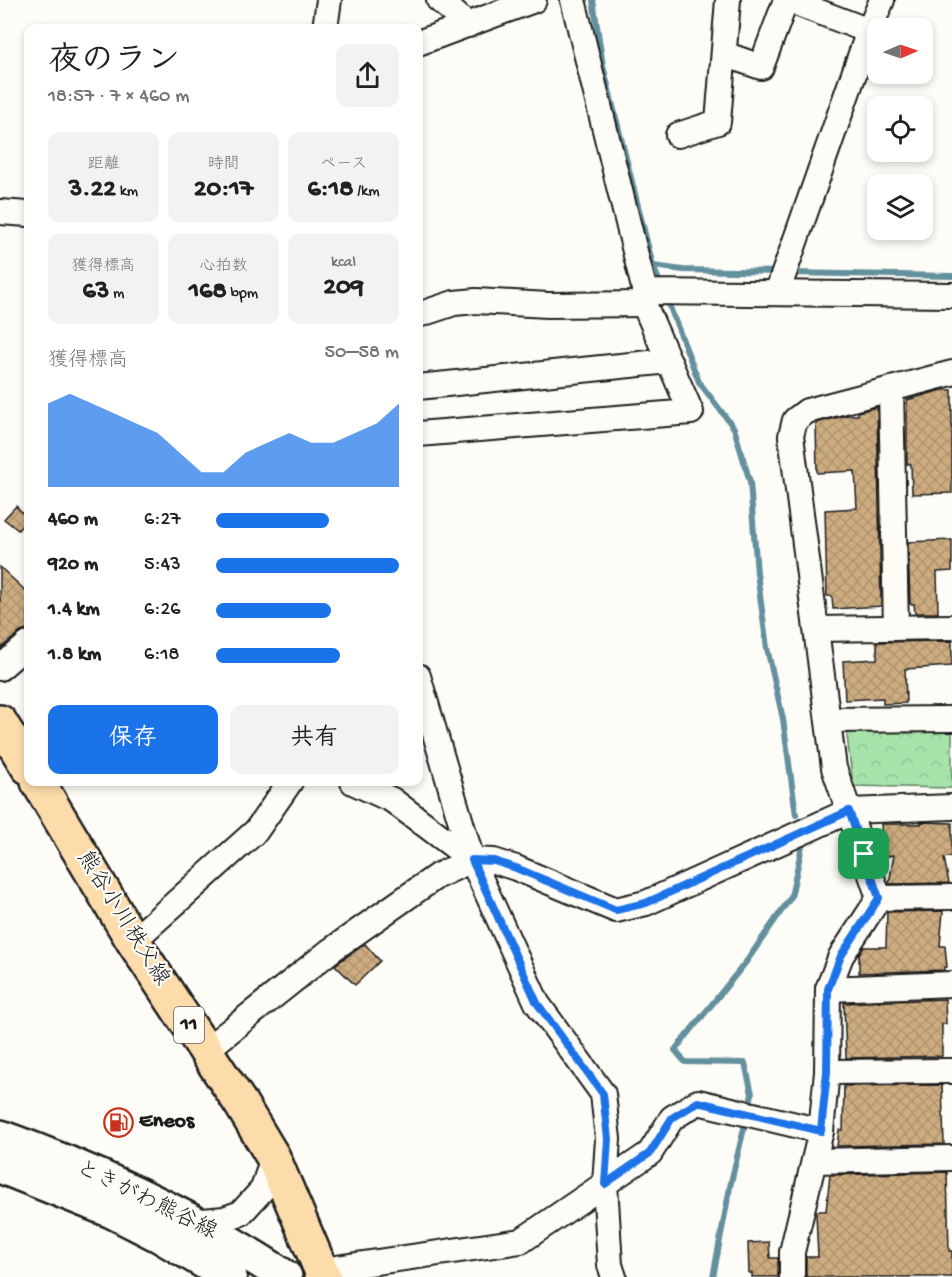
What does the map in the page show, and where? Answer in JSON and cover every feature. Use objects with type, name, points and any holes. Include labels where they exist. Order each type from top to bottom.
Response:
[{"type":"main road","points":[[3,734],[24,762]]},
{"type":"main road","name":"熊谷小川秩父線","points":[[40,786],[133,940],[273,1157],[323,1274]]},
{"type":"main road","name":"ときがわ熊谷線","points":[[0,1137],[60,1159],[120,1185],[248,1252],[285,1277]]},
{"type":"main road","name":"ときがわ熊谷線","points":[[0,1166],[112,1211],[159,1235],[230,1277]]},
{"type":"street","points":[[326,24],[329,0]]},
{"type":"street","points":[[439,0],[468,25]]},
{"type":"street","points":[[423,41],[468,25],[501,6],[534,0]]},
{"type":"street","points":[[423,434],[692,412],[669,362],[646,296],[573,0]]},
{"type":"street","points":[[678,135],[718,122],[728,0]]},
{"type":"street","points":[[724,54],[761,67],[787,0],[867,30]]},
{"type":"street","points":[[874,18],[882,0]]},
{"type":"street","points":[[777,293],[867,37]]},
{"type":"street","points":[[0,212],[24,214]]},
{"type":"street","points":[[423,313],[453,303],[476,301],[548,305],[677,292],[952,295]]},
{"type":"street","points":[[423,387],[669,362]]},
{"type":"street","points":[[879,898],[834,768],[791,436],[795,420],[807,411],[952,373]]},
{"type":"street","points":[[891,389],[896,628]]},
{"type":"street","points":[[817,629],[952,627]]},
{"type":"street","points":[[0,668],[24,647]]},
{"type":"street","points":[[423,693],[472,860],[537,1003],[603,1094],[608,1139],[605,1184],[610,1265],[614,1277]]},
{"type":"street","points":[[828,720],[952,719]]},
{"type":"street","points":[[133,940],[255,831],[287,786]]},
{"type":"street","points":[[362,786],[392,800],[472,860]]},
{"type":"street","points":[[206,1050],[340,944],[437,876],[472,860],[494,861],[516,868],[616,910],[646,903],[849,811],[952,807]]},
{"type":"street","points":[[879,898],[952,897]]},
{"type":"street","points":[[792,1277],[792,1252],[821,1131],[827,1072],[828,989],[841,956],[879,898]]},
{"type":"street","points":[[828,989],[952,984]]},
{"type":"street","points":[[827,1072],[952,1071]]},
{"type":"street","points":[[323,1274],[521,1241],[650,1153],[672,1118],[698,1102],[821,1131]]},
{"type":"street","points":[[192,1222],[224,1219],[241,1213],[263,1190],[273,1157]]},
{"type":"street","points":[[814,1161],[952,1158]]},
{"type":"green space","points":[[846,727],[952,727],[952,788],[853,786]]},
{"type":"building","points":[[942,390],[952,390],[952,493],[912,494],[911,464],[907,464],[907,400]]},
{"type":"building","points":[[877,407],[881,606],[833,609],[832,596],[827,596],[825,510],[857,508],[855,471],[817,473],[816,423],[847,415],[858,415],[858,412]]},
{"type":"building","points":[[16,506],[24,515],[24,523],[18,530],[4,519]]},
{"type":"building","points":[[952,540],[952,571],[937,572],[938,613],[915,613],[914,604],[910,604],[908,542]]},
{"type":"building","points":[[0,567],[24,589],[24,630],[0,649]]},
{"type":"building","points":[[952,641],[952,666],[905,669],[906,703],[883,704],[883,698],[845,700],[843,661],[877,659],[877,642]]},
{"type":"building","points":[[921,822],[952,823],[952,856],[944,858],[949,883],[889,884],[894,855],[883,857],[881,824],[921,824]]},
{"type":"building","points":[[943,911],[940,946],[945,946],[947,967],[944,967],[944,970],[859,973],[859,954],[864,947],[886,947],[887,912]]},
{"type":"building","points":[[365,944],[380,961],[355,985],[335,965]]},
{"type":"building","points":[[945,999],[946,1024],[942,1024],[942,1056],[846,1058],[844,1003]]},
{"type":"building","points":[[942,1085],[944,1144],[837,1146],[839,1130],[843,1130],[844,1086]]},
{"type":"building","points":[[947,1172],[952,1277],[806,1277],[806,1257],[818,1257],[816,1211],[826,1211],[830,1175]]},
{"type":"building","points":[[769,1242],[770,1258],[778,1258],[778,1277],[752,1277],[752,1273],[749,1273],[748,1243]]},
{"type":"waterway","points":[[593,0],[603,66],[653,266],[662,288]]},
{"type":"waterway","points":[[653,266],[683,270],[779,272]]},
{"type":"waterway","points":[[789,273],[952,276]]},
{"type":"waterway","points":[[666,297],[699,382],[734,428],[750,482],[757,573],[767,648],[783,719],[796,815]]},
{"type":"waterway","points":[[748,1110],[752,1094],[745,1063],[685,1062],[675,1050],[746,962],[791,897],[802,846]]},
{"type":"waterway","points":[[713,1277],[731,1182],[746,1120]]},
{"type":"place","name":"Eneos","points":[[118,1122]]},
{"type":"route","points":[[849,811],[864,854],[879,898],[841,956],[828,989],[827,1072],[821,1131],[698,1102],[672,1118],[650,1153],[605,1184],[608,1139],[603,1094],[537,1003],[472,860],[494,861],[516,868],[616,910],[646,903],[849,811]]}]
